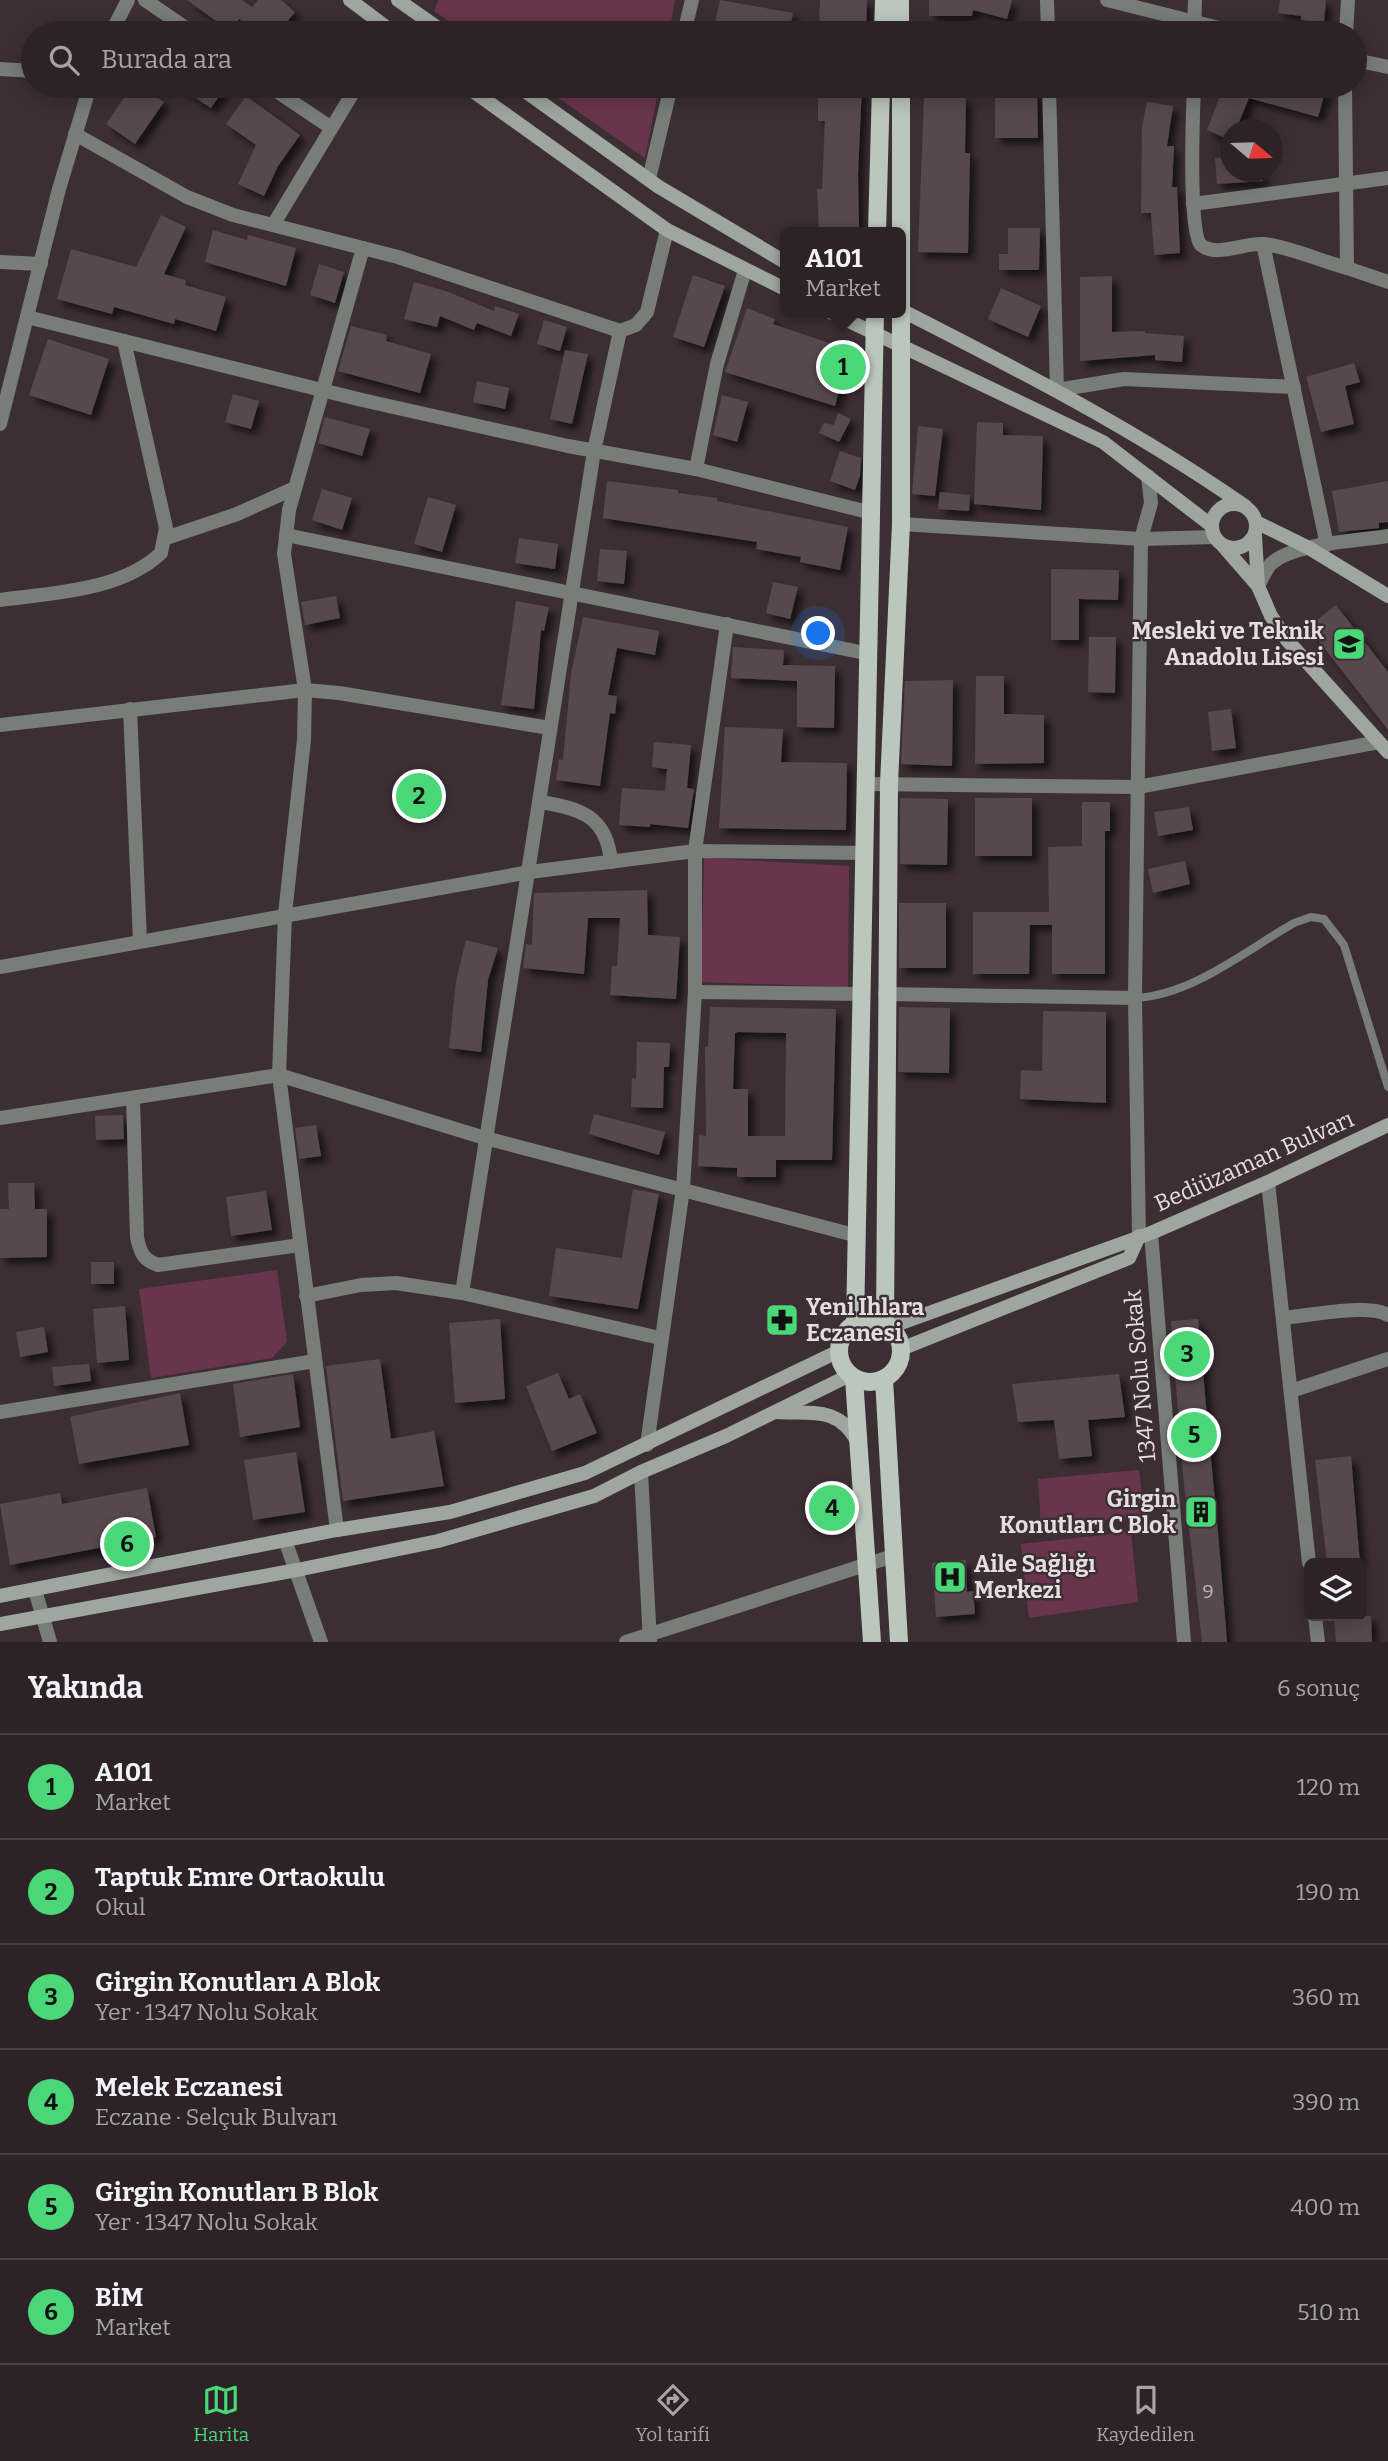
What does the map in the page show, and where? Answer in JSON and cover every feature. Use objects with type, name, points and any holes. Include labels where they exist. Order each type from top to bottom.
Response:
[{"type":"main road","points":[[350,0],[377,21]]},
{"type":"main road","points":[[398,0],[415,5],[432,21]]},
{"type":"main road","points":[[883,21],[884,0]]},
{"type":"main road","points":[[900,0],[901,21]]},
{"type":"main road","points":[[484,98],[667,230],[780,287]]},
{"type":"main road","points":[[535,98],[649,179],[780,259]]},
{"type":"main road","points":[[877,227],[881,98]]},
{"type":"main road","points":[[901,98],[901,227]]},
{"type":"main road","points":[[906,313],[1057,390],[1189,467],[1245,506],[1256,529],[1258,586]]},
{"type":"main road","points":[[842,318],[1103,442],[1148,476],[1217,537],[1258,586],[1271,617],[1287,640],[1383,747]]},
{"type":"main road","points":[[855,1324],[854,1235],[863,994],[875,318]]},
{"type":"main road","points":[[888,1325],[885,994],[889,784],[901,524],[901,318]]},
{"type":"main road","points":[[1217,537],[1220,508],[1230,504],[1245,506]]},
{"type":"main road","points":[[1217,537],[1243,547],[1256,529]]},
{"type":"main road","points":[[1256,529],[1309,548],[1388,596]]},
{"type":"main road","name":"Bediüzaman Bulvarı","points":[[888,1325],[1145,1234],[1268,1182],[1388,1125]]},
{"type":"main road","points":[[901,1349],[1129,1258],[1145,1234]]},
{"type":"main road","points":[[871,1319],[888,1325],[897,1335],[901,1349],[898,1364],[884,1379],[865,1382],[852,1376],[842,1365],[839,1352],[843,1334],[855,1324],[871,1319]]},
{"type":"main road","points":[[0,1596],[337,1530],[450,1512],[585,1473],[839,1352]]},
{"type":"main road","points":[[0,1624],[297,1570],[451,1537],[594,1496],[852,1376]]},
{"type":"main road","points":[[852,1376],[864,1567],[872,1642]]},
{"type":"main road","points":[[884,1379],[899,1642]]},
{"type":"main road","points":[[775,1412],[830,1415],[844,1422],[858,1441]]},
{"type":"street","points":[[117,21],[128,0]]},
{"type":"street","points":[[145,0],[176,21]]},
{"type":"street","points":[[687,21],[692,0]]},
{"type":"street","points":[[1047,0],[1048,21]]},
{"type":"street","points":[[1107,0],[1172,21]]},
{"type":"street","points":[[1194,21],[1195,0]]},
{"type":"street","points":[[1347,21],[1348,0]]},
{"type":"street","points":[[1367,63],[1388,67]]},
{"type":"street","points":[[0,69],[21,70]]},
{"type":"street","points":[[0,424],[86,98]]},
{"type":"street","points":[[287,98],[330,127]]},
{"type":"street","points":[[273,225],[349,98]]},
{"type":"street","points":[[649,179],[668,98]]},
{"type":"street","points":[[1049,98],[1057,390],[1124,379],[1294,387]]},
{"type":"street","points":[[1194,98],[1193,204],[1198,240],[1202,246],[1213,251],[1264,244],[1388,282]]},
{"type":"street","points":[[1345,98],[1346,268]]},
{"type":"street","points":[[75,134],[187,197],[233,215],[363,248],[620,331],[636,325],[647,312],[667,230]]},
{"type":"street","points":[[1193,204],[1388,178]]},
{"type":"street","points":[[1264,244],[1327,545]]},
{"type":"street","points":[[337,1530],[279,1075],[285,914],[304,740],[305,690],[288,597],[284,554],[295,488],[363,248]]},
{"type":"street","points":[[0,262],[41,264]]},
{"type":"street","points":[[696,469],[717,364],[745,270]]},
{"type":"street","points":[[27,317],[321,390],[594,451],[696,469],[872,513]]},
{"type":"street","points":[[462,1293],[594,451],[620,331]]},
{"type":"street","points":[[0,600],[86,587],[139,569],[161,553],[166,528],[124,341]]},
{"type":"street","name":"1347 Nolu Sokak","points":[[1148,476],[1151,503],[1141,539],[1135,998],[1145,1234],[1184,1642]]},
{"type":"street","points":[[166,538],[237,514],[295,488]]},
{"type":"street","points":[[901,524],[1141,539],[1217,537]]},
{"type":"street","points":[[286,535],[870,654]]},
{"type":"street","points":[[1258,586],[1272,563],[1309,548],[1388,536]]},
{"type":"street","points":[[646,1445],[683,1189],[695,992],[695,852],[727,624]]},
{"type":"street","points":[[0,725],[305,690],[339,693],[550,728]]},
{"type":"street","points":[[130,709],[140,942]]},
{"type":"street","points":[[867,784],[1138,787],[1383,747]]},
{"type":"street","points":[[540,802],[585,812],[610,842],[611,862]]},
{"type":"street","points":[[0,967],[530,872],[695,852],[866,853]]},
{"type":"street","points":[[695,992],[863,994]]},
{"type":"street","points":[[885,994],[1135,998]]},
{"type":"street","points":[[0,1118],[279,1075],[485,1138],[854,1235]]},
{"type":"street","points":[[133,1098],[136,1237],[141,1254],[149,1262],[158,1265],[300,1245]]},
{"type":"street","points":[[1268,1182],[1309,1558]]},
{"type":"street","points":[[306,1296],[361,1284],[396,1283],[462,1293],[660,1338]]},
{"type":"street","points":[[1283,1318],[1361,1311],[1381,1311],[1388,1315]]},
{"type":"street","points":[[1291,1391],[1388,1359]]},
{"type":"street","points":[[0,1412],[315,1361]]},
{"type":"street","points":[[641,1472],[649,1638]]},
{"type":"street","points":[[285,1540],[321,1642]]},
{"type":"street","points":[[626,1642],[649,1638],[893,1556]]},
{"type":"street","points":[[35,1590],[50,1642]]},
{"type":"street","points":[[1316,1621],[1318,1642]]},
{"type":"lane","points":[[1135,998],[1157,997],[1193,982],[1294,923],[1311,917],[1324,919],[1344,944],[1388,1087]]},
{"type":"shaded area","points":[[438,0],[675,0],[671,21],[449,21],[434,11]]},
{"type":"shaded area","points":[[558,98],[657,98],[645,158]]},
{"type":"shaded area","points":[[704,858],[849,866],[848,987],[701,982]]},
{"type":"shaded area","points":[[277,1270],[287,1342],[272,1358],[151,1378],[139,1289]]},
{"type":"shaded area","points":[[1139,1470],[1144,1516],[1041,1526],[1038,1479]]},
{"type":"shaded area","points":[[1131,1532],[1138,1602],[1029,1618],[1021,1544]]},
{"type":"building","points":[[187,0],[242,0],[252,7],[258,0],[281,0],[295,12],[288,21],[216,21]]},
{"type":"building","points":[[720,0],[793,13],[791,21],[716,21]]},
{"type":"building","points":[[820,0],[867,0],[866,21],[819,21]]},
{"type":"building","points":[[929,0],[1012,0],[1007,19],[973,10],[972,16],[929,16]]},
{"type":"building","points":[[1280,0],[1326,0],[1324,21],[1301,20],[1301,16],[1278,13]]},
{"type":"building","points":[[124,98],[158,98],[164,102],[135,144],[106,124]]},
{"type":"building","points":[[196,98],[218,98],[211,108]]},
{"type":"building","points":[[245,98],[249,98],[300,135],[278,166],[264,196],[238,184],[256,145],[226,124]]},
{"type":"building","points":[[818,98],[861,98],[859,227],[819,227],[817,189],[822,189],[825,121],[818,121]]},
{"type":"building","points":[[924,98],[966,98],[965,153],[970,153],[968,253],[918,252]]},
{"type":"building","points":[[995,98],[1037,98],[1038,138],[995,138]]},
{"type":"building","points":[[1219,98],[1249,98],[1240,119],[1220,119],[1220,136],[1207,130]]},
{"type":"building","points":[[1249,98],[1324,98],[1318,117]]},
{"type":"building","points":[[1147,102],[1173,106],[1167,146],[1174,146],[1172,187],[1177,187],[1180,253],[1154,255],[1151,213],[1141,213],[1142,127]]},
{"type":"building","points":[[1215,158],[1220,158],[1220,182],[1248,182],[1217,184]]},
{"type":"building","points":[[161,215],[186,227],[164,274],[186,280],[185,285],[226,297],[216,331],[175,319],[174,324],[114,307],[112,314],[57,299],[71,249],[136,267]]},
{"type":"building","points":[[1008,228],[1040,228],[1039,270],[999,270],[999,254],[1008,254]]},
{"type":"building","points":[[213,230],[247,240],[248,235],[296,248],[286,286],[205,262]]},
{"type":"building","points":[[319,264],[344,272],[335,303],[310,295]]},
{"type":"building","points":[[693,275],[725,286],[704,347],[673,337]]},
{"type":"building","points":[[1112,276],[1112,332],[1145,331],[1184,336],[1182,362],[1155,360],[1155,355],[1080,361],[1080,277]]},
{"type":"building","points":[[414,282],[446,291],[494,311],[495,306],[519,314],[511,336],[477,323],[474,330],[440,316],[437,327],[404,319]]},
{"type":"building","points":[[1001,288],[1041,306],[1028,337],[988,319]]},
{"type":"building","points":[[747,308],[775,319],[773,324],[850,350],[835,406],[725,372]]},
{"type":"building","points":[[544,320],[567,327],[560,351],[537,344]]},
{"type":"building","points":[[351,326],[387,335],[386,341],[431,354],[420,393],[338,371]]},
{"type":"building","points":[[48,339],[109,359],[91,415],[29,395]]},
{"type":"building","points":[[565,350],[588,354],[572,424],[550,419]]},
{"type":"building","points":[[1354,363],[1360,382],[1345,386],[1354,424],[1321,432],[1306,377]]},
{"type":"building","points":[[477,381],[509,388],[505,409],[473,402]]},
{"type":"building","points":[[233,394],[259,401],[251,429],[225,422]]},
{"type":"building","points":[[722,395],[748,402],[737,442],[713,435]]},
{"type":"building","points":[[838,413],[851,419],[839,442],[819,433],[824,423],[834,425]]},
{"type":"building","points":[[325,417],[370,429],[362,456],[318,443]]},
{"type":"building","points":[[977,422],[1003,423],[1003,435],[1043,436],[1041,510],[974,504]]},
{"type":"building","points":[[918,426],[943,429],[935,496],[912,494]]},
{"type":"building","points":[[840,451],[861,458],[860,476],[855,490],[830,481]]},
{"type":"building","points":[[607,481],[678,490],[678,493],[717,498],[717,501],[848,527],[840,570],[800,562],[801,557],[756,549],[757,542],[603,518]]},
{"type":"building","points":[[1388,481],[1388,522],[1379,523],[1379,528],[1339,532],[1332,491]]},
{"type":"building","points":[[322,489],[352,498],[342,530],[312,520]]},
{"type":"building","points":[[940,492],[970,495],[969,511],[938,509]]},
{"type":"building","points":[[428,497],[456,505],[442,552],[414,544]]},
{"type":"building","points":[[519,538],[558,544],[555,569],[515,563]]},
{"type":"building","points":[[600,549],[627,551],[624,584],[597,581]]},
{"type":"building","points":[[1051,569],[1119,570],[1118,600],[1079,599],[1079,640],[1051,640]]},
{"type":"building","points":[[773,582],[798,587],[790,619],[766,613]]},
{"type":"building","points":[[336,596],[340,618],[305,625],[301,602]]},
{"type":"building","points":[[516,601],[549,607],[544,631],[541,630],[534,709],[501,705]]},
{"type":"building","points":[[1336,605],[1388,672],[1388,730],[1308,627]]},
{"type":"building","points":[[583,617],[659,631],[655,655],[617,648],[608,695],[617,696],[615,714],[610,713],[600,786],[556,780],[559,759],[563,760],[571,674]]},
{"type":"building","points":[[1089,637],[1116,637],[1115,693],[1088,692]]},
{"type":"building","points":[[733,647],[784,650],[783,665],[835,666],[834,728],[797,727],[797,681],[731,678]]},
{"type":"building","points":[[976,676],[1004,676],[1004,714],[1044,715],[1044,763],[975,764]]},
{"type":"building","points":[[953,680],[952,766],[901,764],[905,681]]},
{"type":"building","points":[[1231,709],[1236,748],[1212,751],[1208,712]]},
{"type":"building","points":[[725,727],[783,729],[781,762],[847,763],[846,830],[719,828]]},
{"type":"building","points":[[654,742],[691,745],[687,788],[694,789],[688,828],[650,824],[650,827],[619,825],[622,788],[665,791],[667,769],[652,767]]},
{"type":"building","points":[[900,798],[948,799],[947,865],[900,864]]},
{"type":"building","points":[[975,798],[1032,798],[1032,856],[975,856]]},
{"type":"building","points":[[1082,802],[1110,802],[1110,831],[1105,831],[1105,974],[1052,974],[1052,925],[1030,925],[1029,974],[973,974],[973,912],[1049,912],[1048,847],[1082,846]]},
{"type":"building","points":[[1189,807],[1193,830],[1158,836],[1154,812]]},
{"type":"building","points":[[1185,861],[1190,884],[1153,893],[1148,869]]},
{"type":"building","points":[[647,890],[648,935],[680,937],[676,999],[610,995],[612,966],[617,966],[620,918],[588,918],[584,974],[523,968],[526,944],[532,945],[534,893]]},
{"type":"building","points":[[899,903],[946,903],[946,968],[899,968]]},
{"type":"building","points":[[466,940],[498,948],[488,980],[481,1052],[449,1048],[456,981]]},
{"type":"building","points":[[710,1007],[836,1009],[832,1160],[776,1160],[776,1177],[737,1177],[737,1168],[698,1166],[699,1135],[706,1136],[705,1047],[708,1047]],"holes":[[[735,1033],[786,1033],[785,1136],[748,1136],[748,1089],[733,1089]]]},
{"type":"building","points":[[899,1007],[950,1008],[949,1073],[898,1072]]},
{"type":"building","points":[[1043,1011],[1106,1012],[1106,1103],[1020,1099],[1021,1070],[1042,1071]]},
{"type":"building","points":[[637,1042],[670,1043],[669,1067],[664,1067],[663,1108],[631,1107],[632,1078],[636,1079]]},
{"type":"building","points":[[594,1114],[665,1132],[659,1155],[589,1134]]},
{"type":"building","points":[[123,1115],[124,1139],[96,1140],[95,1116]]},
{"type":"building","points":[[316,1125],[321,1156],[299,1159],[295,1128]]},
{"type":"building","points":[[8,1183],[34,1183],[35,1209],[47,1209],[47,1257],[0,1258],[0,1209],[9,1209]]},
{"type":"building","points":[[633,1189],[659,1194],[638,1309],[549,1296],[556,1248],[622,1258]]},
{"type":"building","points":[[266,1191],[272,1230],[231,1236],[226,1197]]},
{"type":"building","points":[[91,1262],[114,1262],[114,1284],[91,1284]]},
{"type":"building","points":[[125,1306],[129,1360],[97,1363],[93,1309]]},
{"type":"building","points":[[500,1319],[505,1399],[455,1403],[449,1323]]},
{"type":"building","points":[[1198,1319],[1227,1642],[1202,1642],[1183,1475],[1171,1321]]},
{"type":"building","points":[[44,1327],[48,1352],[20,1357],[16,1332]]},
{"type":"building","points":[[380,1359],[391,1439],[434,1431],[444,1486],[343,1501],[326,1366]]},
{"type":"building","points":[[89,1364],[91,1381],[54,1386],[52,1367]]},
{"type":"building","points":[[558,1373],[569,1399],[580,1394],[597,1433],[552,1451],[526,1386]]},
{"type":"building","points":[[293,1374],[300,1427],[240,1437],[233,1384]]},
{"type":"building","points":[[1119,1374],[1125,1417],[1088,1420],[1092,1456],[1059,1459],[1054,1420],[1018,1422],[1012,1384]]},
{"type":"building","points":[[180,1393],[189,1445],[79,1464],[70,1417]]},
{"type":"building","points":[[296,1452],[305,1512],[253,1520],[244,1460]]},
{"type":"building","points":[[1351,1456],[1360,1558],[1326,1558],[1315,1460]]},
{"type":"building","points":[[147,1488],[156,1537],[10,1565],[0,1504],[60,1493],[62,1504]]},
{"type":"building","name":"Aile Sağlığı Merkezi","points":[[966,1560],[967,1592],[973,1591],[975,1614],[936,1617],[932,1563]]},
{"type":"building","points":[[1367,1616],[1371,1616],[1372,1642],[1336,1642],[1334,1621],[1367,1621]]},
{"type":"place","name":"A101","points":[[843,367]]},
{"type":"place","name":"Mesleki ve Teknik Anadolu Lisesi","points":[[1349,644]]},
{"type":"place","name":"Taptuk Emre Ortaokulu","points":[[419,796]]},
{"type":"place","name":"Yeni Ihlara Eczanesi","points":[[782,1320]]},
{"type":"place","name":"Girgin Konutları A Blok","points":[[1187,1354]]},
{"type":"place","name":"Girgin Konutları B Blok","points":[[1194,1435]]},
{"type":"place","name":"Melek Eczanesi","points":[[832,1508]]},
{"type":"place","name":"Girgin Konutları C Blok","points":[[1201,1512]]},
{"type":"place","name":"BİM","points":[[127,1544]]},
{"type":"place","name":"Aile Sağlığı Merkezi","points":[[950,1577]]}]
